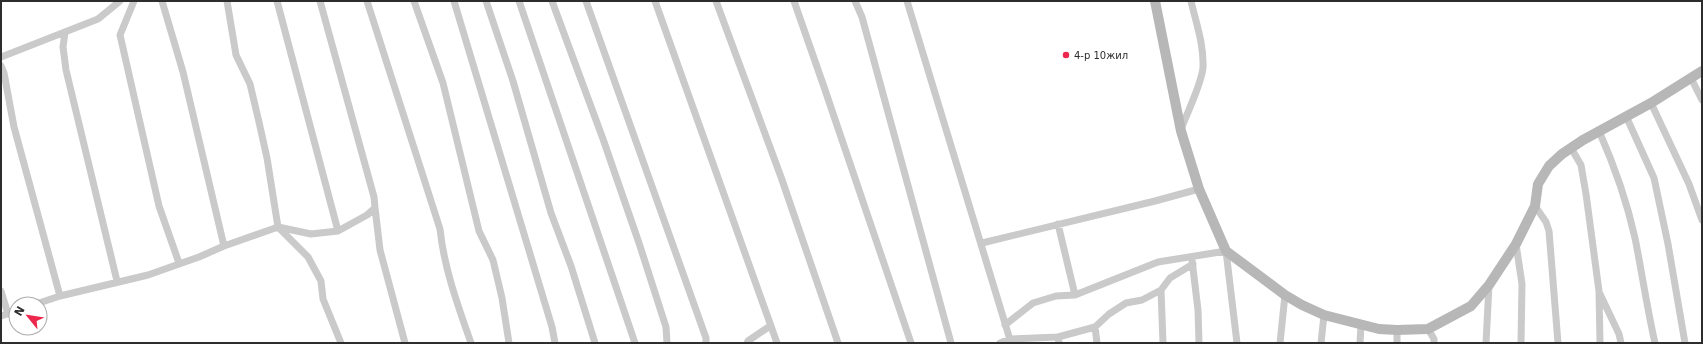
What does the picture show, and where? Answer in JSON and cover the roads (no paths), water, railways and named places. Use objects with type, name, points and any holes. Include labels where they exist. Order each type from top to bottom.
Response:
[{"type":"street","points":[[1,57],[98,18],[120,1]]},
{"type":"street","points":[[134,1],[120,35],[159,206],[179,263]]},
{"type":"street","points":[[162,1],[183,72],[224,246]]},
{"type":"street","points":[[227,1],[236,55],[250,84],[259,122],[267,158],[278,227],[308,257],[321,281],[323,299],[341,343]]},
{"type":"street","points":[[278,1],[338,231]]},
{"type":"street","points":[[320,1],[374,197],[380,250],[405,343]]},
{"type":"street","points":[[367,1],[440,229],[441,241],[452,287],[471,343]]},
{"type":"street","points":[[414,1],[443,83],[479,231],[493,260],[502,298],[509,343]]},
{"type":"street","points":[[454,1],[550,320],[554,343]]},
{"type":"street","points":[[486,1],[513,81],[551,213],[571,266],[596,343]]},
{"type":"street","points":[[519,1],[635,343]]},
{"type":"street","points":[[552,1],[604,138],[666,327],[667,343]]},
{"type":"street","points":[[586,1],[706,338],[706,343]]},
{"type":"street","points":[[655,1],[777,343]]},
{"type":"street","points":[[716,1],[781,177],[838,343]]},
{"type":"street","points":[[794,1],[824,84],[911,343]]},
{"type":"street","points":[[855,1],[862,17],[950,343]]},
{"type":"street","points":[[907,1],[1011,341]]},
{"type":"street","points":[[1155,1],[1181,131],[1198,189],[1226,251],[1237,343]]},
{"type":"street","points":[[1181,131],[1203,68],[1201,38],[1191,1]]},
{"type":"street","points":[[65,32],[63,47],[66,70],[117,281]]},
{"type":"street","points":[[1,66],[4,73],[14,127],[60,296]]},
{"type":"street","points":[[1226,251],[1285,295],[1324,315],[1361,325],[1398,330],[1428,329],[1471,306],[1489,285],[1516,244],[1535,206],[1538,184],[1549,166],[1571,148],[1651,103],[1702,71]]},
{"type":"street","points":[[1691,78],[1702,100]]},
{"type":"street","points":[[1651,103],[1689,184],[1702,220]]},
{"type":"street","points":[[1626,116],[1654,178],[1668,244],[1685,343]]},
{"type":"street","points":[[1599,131],[1624,197],[1635,238],[1644,295],[1654,343]]},
{"type":"street","points":[[1571,148],[1581,165],[1599,291],[1600,343]]},
{"type":"street","points":[[982,243],[1155,201],[1198,189]]},
{"type":"street","points":[[1535,206],[1546,222],[1549,231],[1558,343]]},
{"type":"street","points":[[48,300],[117,281],[148,275],[278,227],[311,234],[338,231],[367,216],[375,208]]},
{"type":"street","points":[[1058,224],[1075,295]]},
{"type":"street","points":[[1516,244],[1522,284],[1521,343]]},
{"type":"street","points":[[1005,325],[1033,303],[1056,296],[1075,295],[1158,262],[1192,260],[1226,251]]},
{"type":"street","points":[[1000,343],[1011,341],[1059,340],[1095,327],[1109,314],[1126,303],[1142,300],[1161,290],[1170,278],[1192,260]]},
{"type":"street","points":[[1192,260],[1198,310],[1199,343]]},
{"type":"street","points":[[1486,343],[1489,285]]},
{"type":"street","points":[[1161,290],[1163,343]]},
{"type":"street","points":[[1,291],[4,315]]},
{"type":"street","points":[[1599,291],[1619,334],[1621,343]]},
{"type":"street","points":[[1280,343],[1285,295]]},
{"type":"street","points":[[1321,343],[1324,315]]},
{"type":"street","points":[[1360,343],[1361,325]]},
{"type":"street","points":[[747,343],[770,326]]},
{"type":"street","points":[[1095,327],[1097,343]]},
{"type":"street","points":[[1428,329],[1434,343]]},
{"type":"street","points":[[1397,343],[1398,330]]},
{"type":"place","name":"4-р 10жил","points":[[1066,55]]}]
